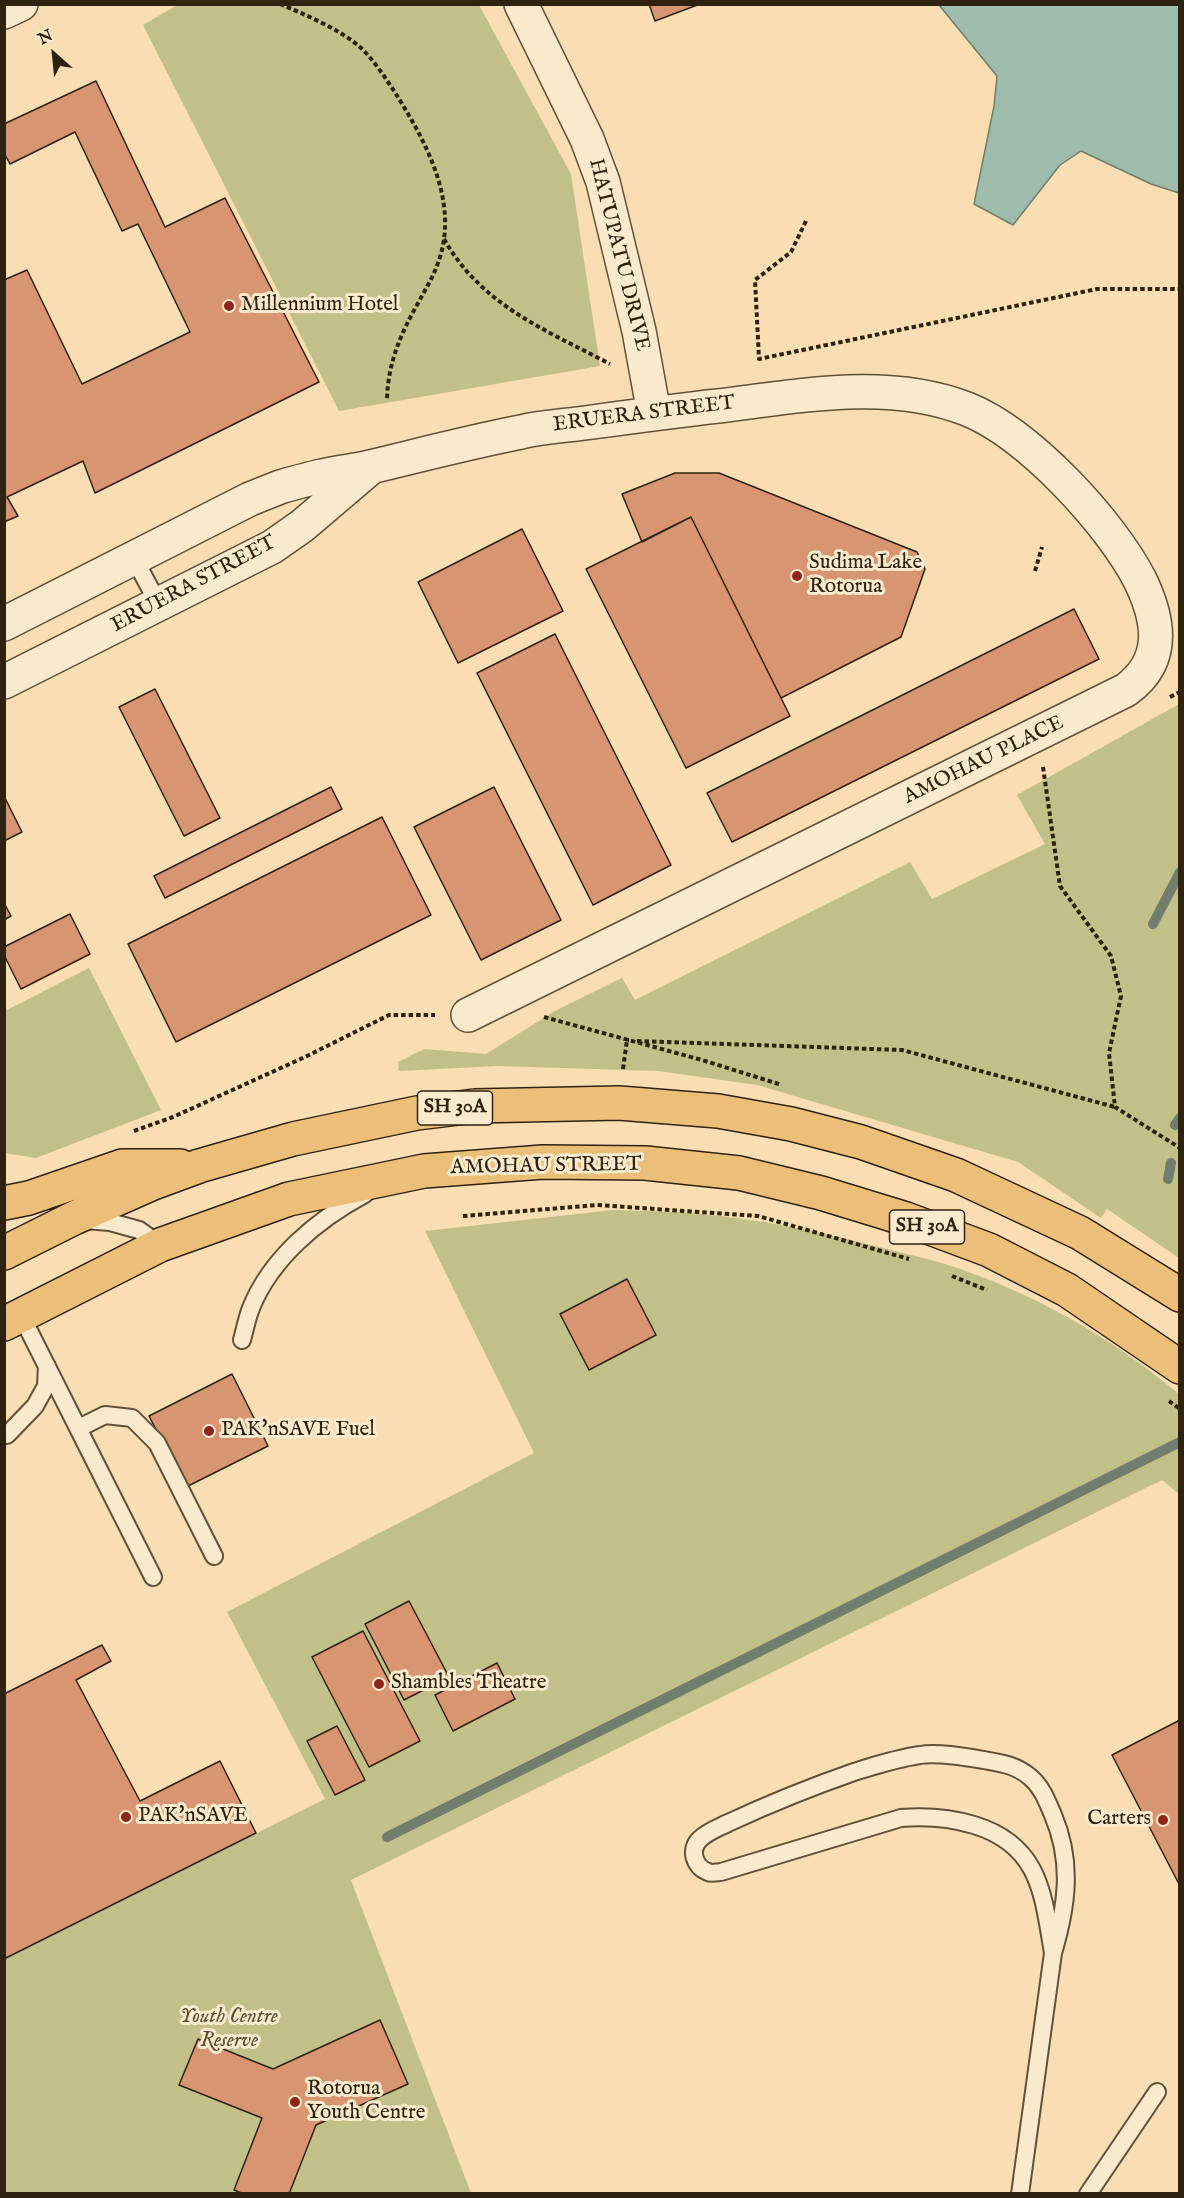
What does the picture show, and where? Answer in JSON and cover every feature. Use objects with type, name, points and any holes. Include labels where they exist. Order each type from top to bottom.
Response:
[{"type":"main road","name":"SH 30A","points":[[4,1253],[74,1218],[153,1183],[199,1166],[293,1138],[417,1113],[475,1106],[619,1103],[718,1112],[791,1124],[861,1142],[956,1175],[1080,1233],[1179,1295]]},
{"type":"main road","name":"AMOHAU STREET","points":[[13,1320],[160,1245],[289,1199],[403,1174],[543,1162],[645,1163],[739,1173],[820,1193],[906,1219],[989,1250],[1067,1290],[1179,1367]]},
{"type":"main road","points":[[4,1203],[29,1198],[122,1166],[199,1166]]},
{"type":"street","points":[[4,12],[21,4]]},
{"type":"street","name":"HATUPATU DRIVE","points":[[521,4],[587,140],[603,182],[639,332],[654,413]]},
{"type":"street","name":"ERUERA STREET","points":[[4,624],[250,499],[280,487],[322,476],[523,431],[654,413],[837,392],[872,391],[922,397]]},
{"type":"street","name":"AMOHAU PLACE","points":[[468,1015],[1115,696],[1140,680],[1149,668],[1154,652],[1154,621],[1140,581],[1119,546],[1070,489],[1020,441],[998,425],[967,409],[922,397]]},
{"type":"street","name":"ERUERA STREET","points":[[4,682],[272,547],[302,526],[370,467]]},
{"type":"lane","points":[[134,558],[159,605]]},
{"type":"lane","points":[[242,1340],[251,1308],[272,1269],[297,1242],[346,1204],[403,1174]]},
{"type":"lane","points":[[74,1218],[110,1222],[140,1230],[160,1245]]},
{"type":"lane","points":[[13,1320],[47,1365],[153,1577]]},
{"type":"lane","points":[[7,1435],[35,1406],[46,1386],[47,1365]]},
{"type":"lane","points":[[79,1428],[105,1415],[132,1418],[157,1443],[214,1556]]},
{"type":"lane","points":[[1020,2193],[1053,1953],[1064,1916],[1066,1895],[1065,1857],[1058,1827],[1040,1787],[1020,1769],[1008,1764],[977,1758],[922,1754],[886,1762],[782,1798],[699,1840],[694,1851],[695,1859],[701,1868],[709,1873],[721,1872],[901,1818],[916,1816],[958,1820],[984,1828],[1005,1838],[1025,1856],[1033,1870],[1042,1898],[1053,1953]]},
{"type":"lane","points":[[1088,2193],[1157,2092]]},
{"type":"path","points":[[280,4],[315,20],[360,47],[389,84],[414,123],[433,165],[443,206],[444,239],[435,272],[396,345],[387,381],[387,399]]},
{"type":"path","points":[[806,221],[791,252],[754,280],[759,359],[1097,289],[1179,289]]},
{"type":"path","points":[[444,239],[464,270],[494,298],[547,332],[615,367]]},
{"type":"path","points":[[1035,571],[1042,547]]},
{"type":"path","points":[[1169,697],[1179,692]]},
{"type":"path","points":[[1043,766],[1060,886],[1111,956],[1121,996],[1110,1053],[1115,1107]]},
{"type":"path","points":[[131,1132],[173,1117],[305,1057],[389,1015]]},
{"type":"path","points":[[627,1040],[902,1050],[1115,1107],[1179,1148]]},
{"type":"path","points":[[463,1216],[597,1205],[758,1216],[912,1260]]},
{"type":"path","points":[[945,1273],[989,1291]]},
{"type":"path","points":[[1163,1396],[1179,1410]]},
{"type":"green space","points":[[179,4],[479,5],[571,174],[600,366],[339,411],[143,25]]},
{"type":"green space","points":[[1179,704],[1179,1258],[1107,1209],[1101,1218],[1018,1162],[757,1085],[658,1071],[497,1066],[399,1071],[398,1062],[424,1049],[486,1054],[555,1011],[622,978],[635,1000],[910,862],[932,899],[1045,844],[1017,795]]},
{"type":"green space","points":[[89,968],[161,1110],[36,1158],[5,1153],[5,1011]]},
{"type":"green space","name":"Youth Centre Reserve","points":[[613,1210],[722,1216],[810,1231],[945,1264],[1039,1302],[1126,1353],[1179,1394],[1179,1494],[1162,1480],[351,1880],[471,2193],[5,2194],[5,1959],[325,1799],[227,1612],[534,1453],[425,1231]]},
{"type":"shaded area","points":[[939,5],[1179,5],[1179,193],[1151,184],[1081,151],[1060,165],[1013,225],[974,204],[994,106],[997,76]]},
{"type":"building","points":[[649,4],[700,4],[655,21]]},
{"type":"building","name":"Millennium Hotel","points":[[96,81],[165,227],[225,198],[319,382],[95,493],[83,461],[7,497],[18,516],[4,522],[4,280],[27,270],[82,384],[190,332],[138,224],[122,231],[75,132],[10,164],[4,153],[4,124]]},
{"type":"building","points":[[675,473],[719,473],[917,552],[925,569],[901,637],[781,698],[691,517],[642,542],[622,494]]},
{"type":"building","points":[[691,517],[790,716],[686,768],[586,569]]},
{"type":"building","points":[[522,529],[563,611],[458,663],[418,582]]},
{"type":"building","points":[[1074,609],[1099,659],[732,842],[707,793]]},
{"type":"building","points":[[555,634],[671,865],[593,905],[477,673]]},
{"type":"building","points":[[155,689],[220,818],[184,836],[119,707]]},
{"type":"building","points":[[331,787],[342,809],[165,898],[154,876]]},
{"type":"building","points":[[494,787],[561,920],[481,960],[414,827]]},
{"type":"building","points":[[4,796],[22,832],[4,841]]},
{"type":"building","points":[[382,817],[431,915],[176,1042],[128,944]]},
{"type":"building","points":[[4,903],[11,916],[4,920]]},
{"type":"building","points":[[70,914],[90,954],[21,989],[4,955],[4,947]]},
{"type":"building","points":[[627,1279],[656,1335],[589,1370],[560,1314]]},
{"type":"building","name":"PAK'nSAVE Fuel","points":[[232,1374],[268,1446],[186,1487],[149,1416]]},
{"type":"building","points":[[409,1601],[449,1677],[404,1700],[365,1624]]},
{"type":"building","points":[[363,1631],[420,1741],[369,1767],[312,1657]]},
{"type":"building","name":"PAK'nSAVE","points":[[102,1645],[111,1661],[76,1680],[140,1801],[220,1761],[256,1833],[4,1959],[4,1694]]},
{"type":"building","points":[[497,1663],[515,1699],[453,1731],[435,1695]]},
{"type":"building","name":"Carters","points":[[1180,1720],[1180,1886],[1112,1755]]},
{"type":"building","points":[[337,1726],[365,1780],[335,1795],[307,1741]]},
{"type":"building","name":"Rotorua Youth Centre","points":[[380,2020],[408,2084],[316,2125],[289,2194],[244,2194],[234,2190],[262,2118],[179,2085],[198,2039],[273,2069]]},
{"type":"waterway","points":[[1153,924],[1180,872]]},
{"type":"waterway","points":[[1175,1125],[1180,1118]]},
{"type":"waterway","points":[[1168,1179],[1171,1163]]},
{"type":"waterway","points":[[387,1837],[1180,1442]]},
{"type":"place","name":"Millennium Hotel","points":[[229,306]]},
{"type":"place","name":"Sudima Lake Rotorua","points":[[797,576]]},
{"type":"place","name":"PAK'nSAVE Fuel","points":[[209,1431]]},
{"type":"place","name":"Shambles Theatre","points":[[379,1684]]},
{"type":"place","name":"PAK'nSAVE","points":[[126,1817]]},
{"type":"place","name":"Carters","points":[[1163,1820]]},
{"type":"place","name":"Rotorua Youth Centre","points":[[295,2102]]}]
